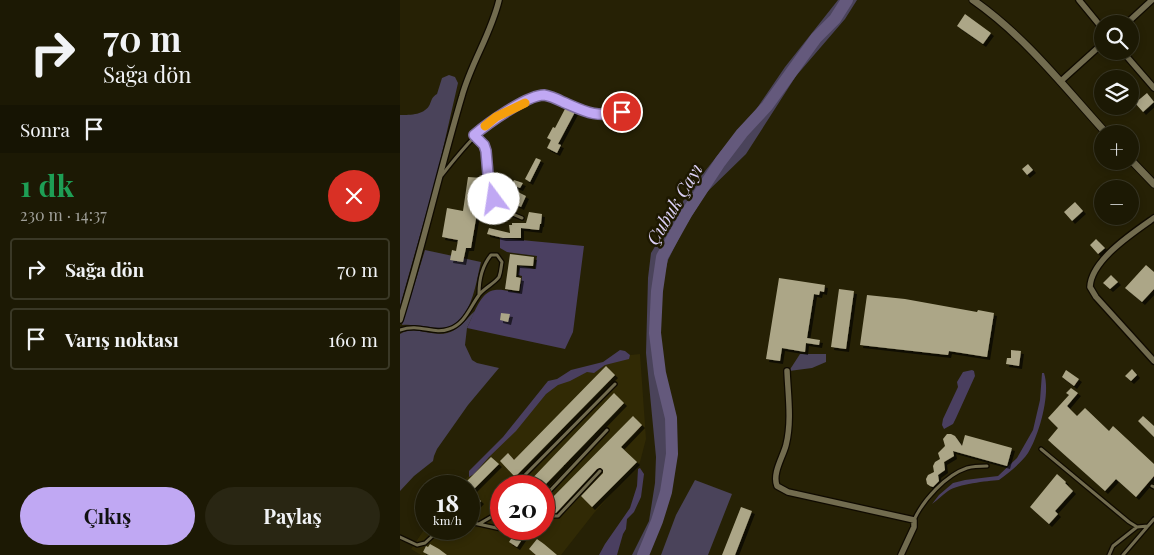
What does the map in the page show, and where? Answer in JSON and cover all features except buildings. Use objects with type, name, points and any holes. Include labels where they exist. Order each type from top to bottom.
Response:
[{"type":"street","points":[[400,320],[462,95],[474,62],[491,26],[499,0]]},
{"type":"street","points":[[973,0],[1008,27],[1061,81],[1099,125]]},
{"type":"street","points":[[1079,0],[1094,18]]},
{"type":"street","points":[[1136,15],[1152,0]]},
{"type":"street","points":[[1061,81],[1094,51]]},
{"type":"street","points":[[1130,60],[1154,88]]},
{"type":"street","points":[[1139,168],[1154,184]]},
{"type":"street","points":[[1154,218],[1105,258],[1093,275],[1090,287],[1096,297],[1154,361]]},
{"type":"street","points":[[787,371],[788,428],[786,447],[776,478],[777,486],[796,494],[914,520],[914,526],[901,555]]},
{"type":"lane","points":[[441,175],[474,135],[496,117],[540,96],[553,97],[591,113],[607,115],[622,112]]},
{"type":"lane","points":[[474,135],[484,145],[486,151],[489,186],[494,199],[508,213],[522,218]]},
{"type":"lane","points":[[400,330],[416,327],[441,331],[449,330],[463,320],[479,294],[497,279],[500,274],[502,262],[497,255],[491,255],[483,269],[480,278],[479,294]]},
{"type":"lane","points":[[525,475],[614,384]]},
{"type":"lane","points":[[555,485],[607,430]]},
{"type":"lane","points":[[1041,449],[1123,518],[1137,526],[1148,526]]},
{"type":"lane","points":[[914,520],[928,498],[950,478],[966,468],[987,466]]},
{"type":"lane","points":[[555,516],[558,516],[600,472]]},
{"type":"lane","points":[[1123,555],[1154,519]]},
{"type":"lane","points":[[1109,555],[1113,546],[1137,526]]},
{"type":"lane","points":[[400,537],[417,545],[427,540]]},
{"type":"shaded area","points":[[838,0],[857,0],[845,19],[796,76],[746,154],[706,193],[683,230],[668,260],[661,288],[660,329],[663,364],[677,434],[676,463],[667,501],[647,555],[632,555],[649,521],[655,483],[656,457],[646,353],[648,278],[651,253],[690,190],[753,114],[785,67]]},
{"type":"shaded area","points":[[449,75],[455,77],[458,83],[437,175],[400,306],[400,115],[417,114],[428,108],[433,97],[437,94],[442,78]]},
{"type":"shaded area","points":[[500,238],[584,246],[573,332],[565,349],[467,328],[485,295],[495,290],[520,293],[522,276],[518,275],[520,266],[535,269],[537,256],[507,252],[500,248]]},
{"type":"shaded area","points":[[425,250],[481,262],[470,305],[457,322],[448,327],[402,325]]},
{"type":"shaded area","points":[[475,311],[467,328],[465,345],[472,360],[499,368],[468,405],[437,449],[433,461],[415,475],[400,491],[400,334],[417,331],[441,334],[451,332],[459,327]]},
{"type":"shaded area","points":[[620,350],[630,355],[629,359],[605,365],[594,373],[587,372],[558,385],[546,394],[516,431],[474,474],[469,475],[469,471],[503,437],[548,381],[557,379],[571,370],[603,362]]},
{"type":"shaded area","points":[[640,354],[646,439],[640,462],[594,513],[561,555],[421,555],[411,549],[417,540],[480,540],[480,475],[469,475],[521,421],[545,384],[622,356]]},
{"type":"shaded area","points":[[800,354],[826,354],[826,362],[812,368],[789,371]]},
{"type":"shaded area","points":[[972,370],[975,376],[956,418],[953,424],[944,429],[942,425],[943,419],[958,387],[957,382],[963,372]]},
{"type":"shaded area","points":[[1042,373],[1044,373],[1046,382],[1043,414],[1036,436],[1025,457],[1015,468],[999,480],[958,486],[932,504],[953,483],[998,476],[1017,458],[1033,430],[1040,400]]},
{"type":"shaded area","points":[[640,468],[644,474],[641,497],[634,512],[627,519],[626,529],[617,555],[599,555],[630,508],[637,486],[638,469]]},
{"type":"shaded area","points":[[695,480],[732,494],[708,555],[661,555],[676,515]]},
{"type":"waterway","name":"Çubuk Çayı","points":[[643,555],[666,492],[672,454],[671,418],[660,373],[655,333],[657,291],[662,257],[686,214],[720,162],[742,133],[767,106],[816,38],[835,19],[847,0]]},
{"type":"slow traffic","points":[[485,126],[496,117],[525,103]]},
{"type":"route","points":[[494,199],[489,186],[486,151],[484,145],[474,135],[496,117],[510,109],[546,95],[591,113],[607,115],[622,112]]}]
